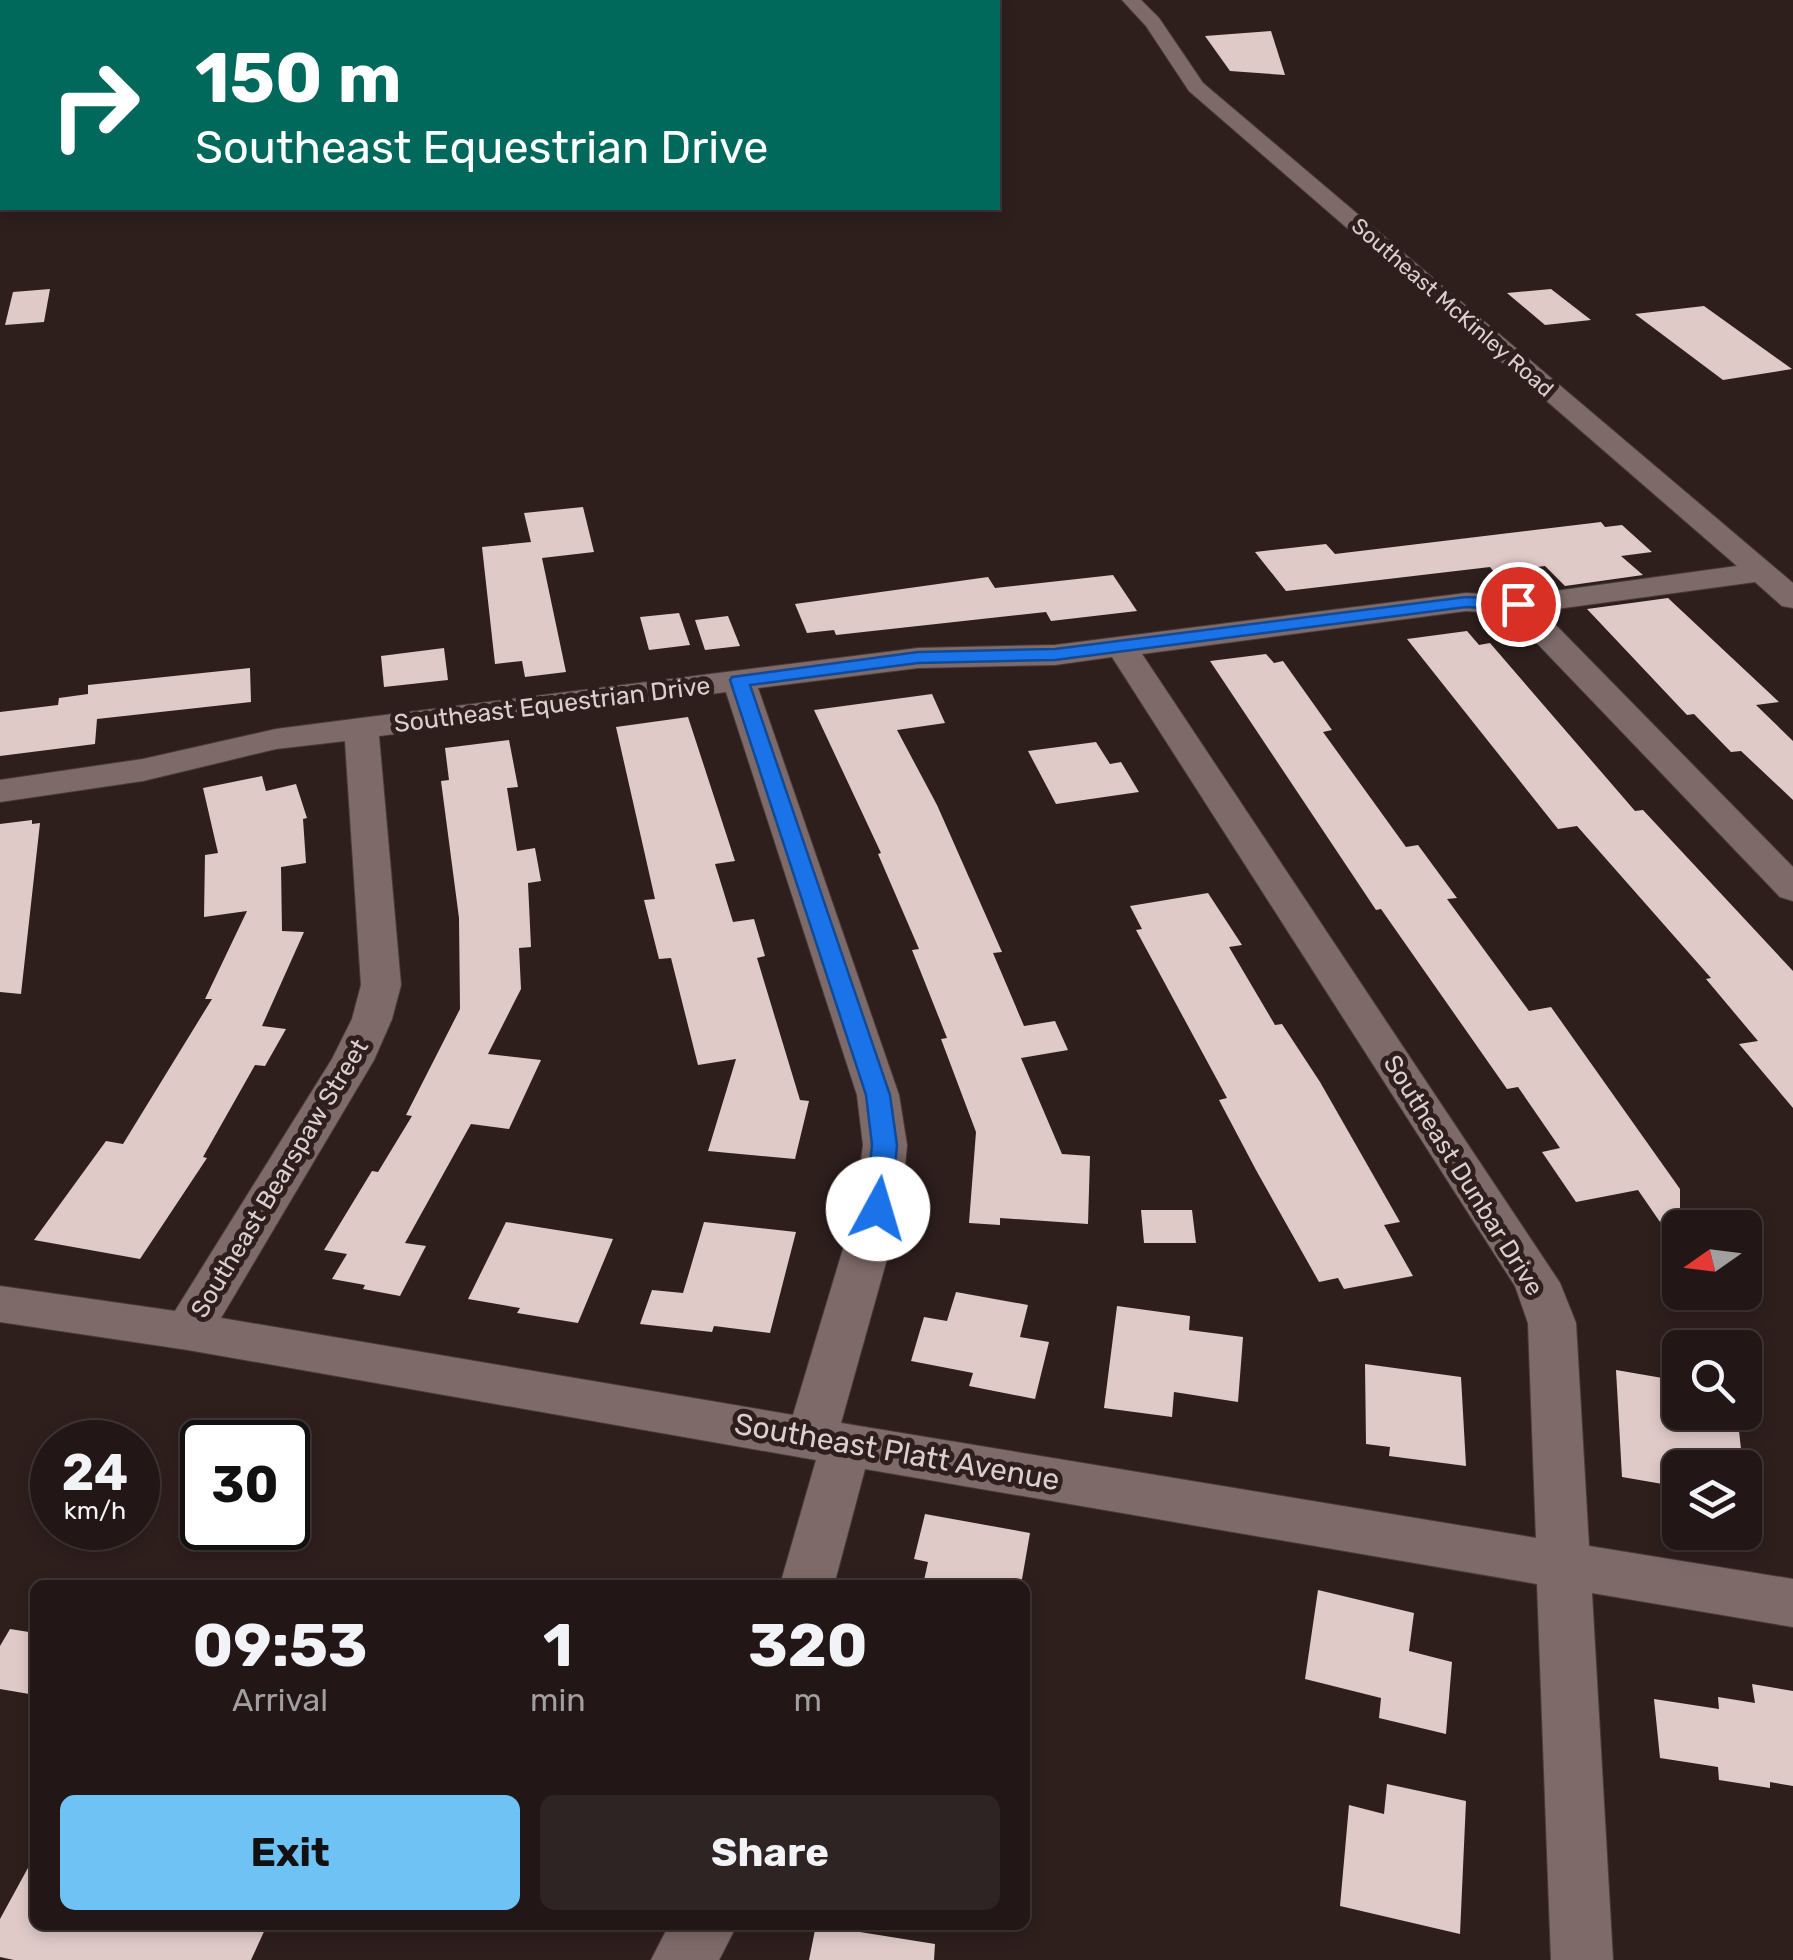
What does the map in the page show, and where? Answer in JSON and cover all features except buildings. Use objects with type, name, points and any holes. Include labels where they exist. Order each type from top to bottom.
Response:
[{"type":"street","name":"Southeast McKinley Road","points":[[1131,0],[1163,32],[1182,71],[1196,87],[1793,598]]},
{"type":"street","name":"Southeast Equestrian Drive","points":[[0,791],[143,770],[276,739],[739,680],[918,658],[1019,657],[1121,647],[1466,602],[1518,604],[1762,572]]},
{"type":"street","points":[[1518,604],[1793,889]]},
{"type":"street","name":"Southeast Dunbar Drive","points":[[1121,647],[1536,1283],[1552,1323],[1582,1960]]},
{"type":"street","points":[[739,680],[878,1095],[884,1145],[878,1209],[829,1440],[808,1580]]},
{"type":"street","name":"Southeast Bearspaw Street","points":[[188,1331],[353,1060],[372,1019],[381,986],[381,944],[361,728]]},
{"type":"street","name":"Southeast Platt Avenue","points":[[0,1304],[188,1331],[1144,1496],[1793,1602]]},
{"type":"street","points":[[682,1960],[703,1930]]},
{"type":"route","points":[[878,1209],[884,1145],[878,1095],[739,680],[918,658],[1055,655],[1466,602],[1518,604]]}]
